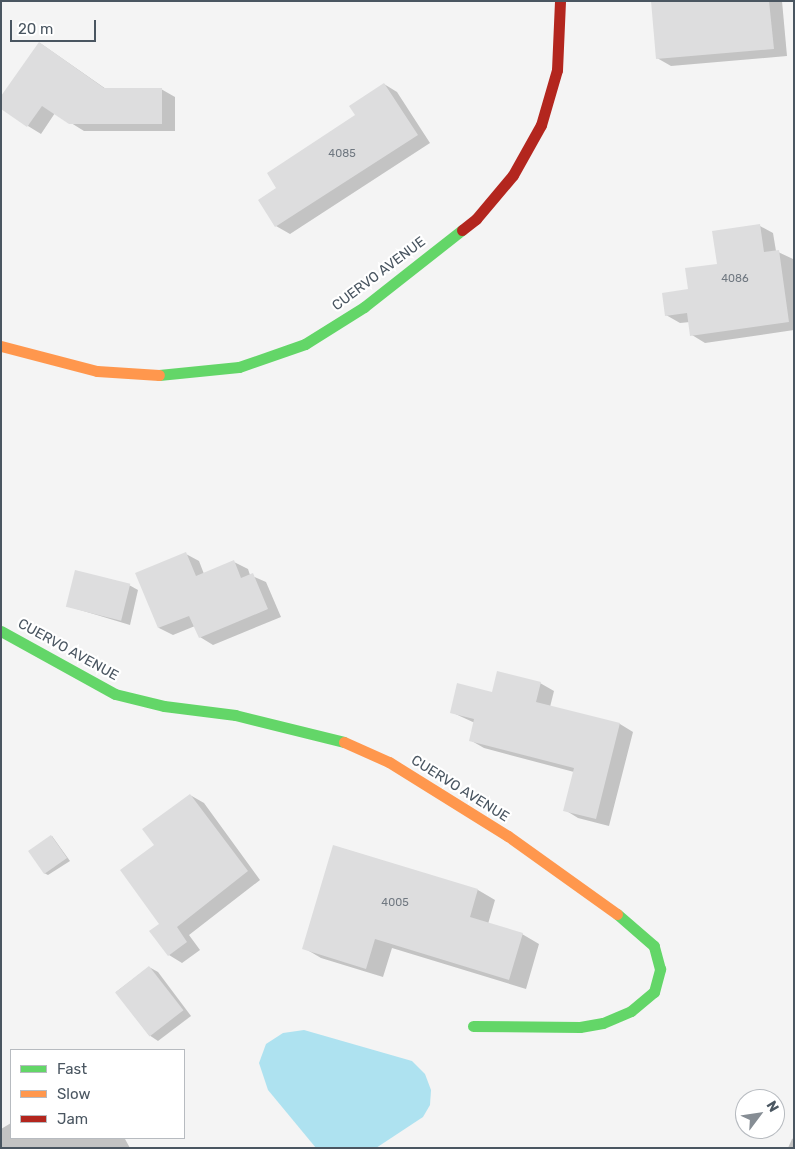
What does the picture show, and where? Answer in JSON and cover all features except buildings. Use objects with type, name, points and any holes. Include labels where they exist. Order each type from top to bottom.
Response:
[{"type":"street","name":"CUERVO AVENUE","points":[[1,346],[97,371],[170,376],[239,367],[305,344],[364,307],[476,219],[514,175],[541,125],[557,70],[560,1]]},
{"type":"street","name":"CUERVO AVENUE","points":[[1,631],[115,694],[164,706],[235,714],[334,738],[388,762],[508,836],[636,927],[654,946],[660,969],[659,982],[654,992],[631,1011],[603,1023],[580,1027],[473,1026]]},
{"type":"water","points":[[304,1030],[412,1061],[425,1074],[431,1090],[430,1105],[423,1117],[376,1148],[316,1148],[268,1090],[259,1063],[266,1044],[283,1033]]},
{"type":"traffic: fast","points":[[159,375],[239,367],[305,344],[364,307],[462,230]]},
{"type":"traffic: fast","points":[[1,631],[115,694],[164,706],[235,715],[344,742]]},
{"type":"traffic: fast","points":[[473,1026],[580,1027],[603,1023],[631,1011],[654,992],[660,969],[654,946],[617,914]]},
{"type":"traffic: slow","points":[[1,346],[97,371],[159,375]]},
{"type":"traffic: slow","points":[[344,742],[389,762],[508,836],[617,914]]},
{"type":"traffic: jam","points":[[462,230],[476,219],[513,175],[541,125],[557,70],[560,1]]}]
